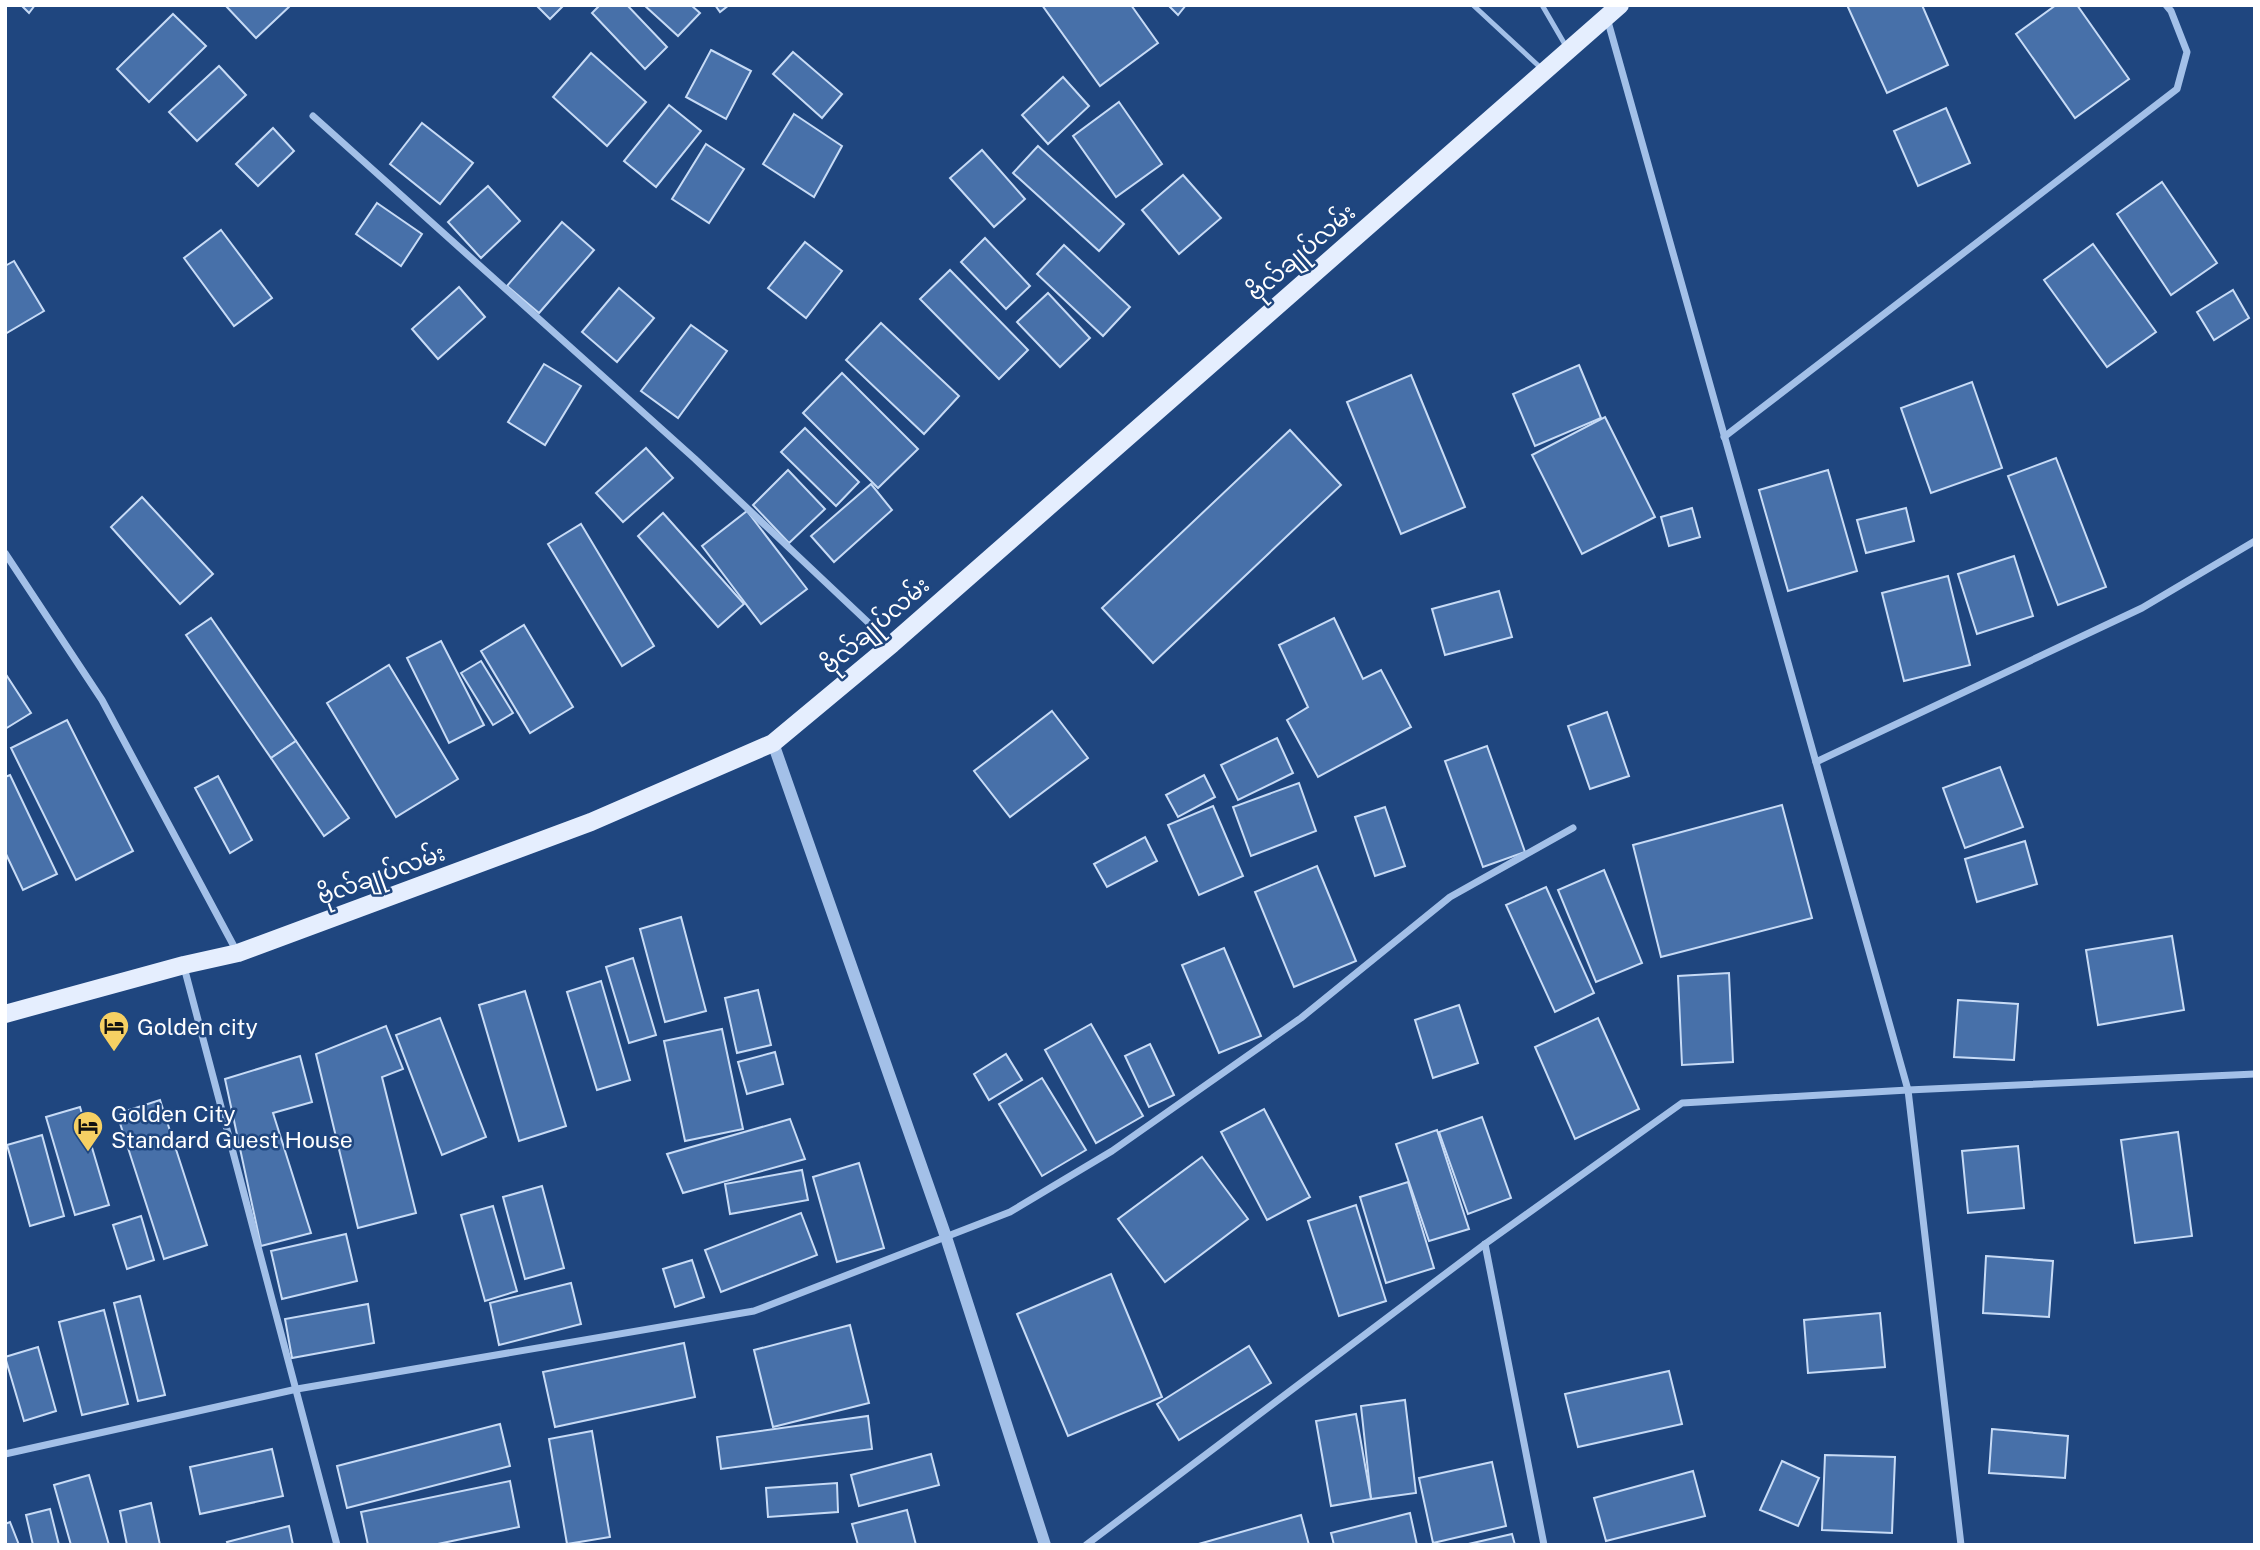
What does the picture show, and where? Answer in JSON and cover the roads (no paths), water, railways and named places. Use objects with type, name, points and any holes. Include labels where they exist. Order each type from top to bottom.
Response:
[{"type":"main road","name":"ဗိုလ်ချုပ်လမ်း","points":[[5,1014],[238,953],[591,822],[773,743],[892,644],[1614,11]]},
{"type":"street","points":[[1724,437],[2177,89],[2187,52],[2171,11],[2166,5]]},
{"type":"street","points":[[1614,11],[1724,437],[1908,1090],[1961,1545]]},
{"type":"street","points":[[313,116],[695,459],[892,644]]},
{"type":"street","points":[[1816,762],[2142,608],[2255,541]]},
{"type":"street","points":[[5,553],[102,700],[238,953]]},
{"type":"street","points":[[773,743],[946,1237],[1045,1545]]},
{"type":"street","points":[[5,1454],[297,1389],[754,1311],[1010,1212],[1112,1151],[1301,1017],[1450,897],[1573,828]]},
{"type":"street","points":[[184,965],[337,1545]]},
{"type":"street","points":[[1086,1545],[1485,1244],[1682,1103],[2255,1074]]},
{"type":"street","points":[[1485,1244],[1544,1545]]},
{"type":"lane","points":[[1474,5],[1545,71]]},
{"type":"lane","points":[[1542,5],[1568,50]]},
{"type":"place","name":"Golden city","points":[[114,1053]]},
{"type":"place","name":"Golden City Standard Guest House","points":[[88,1153]]}]
